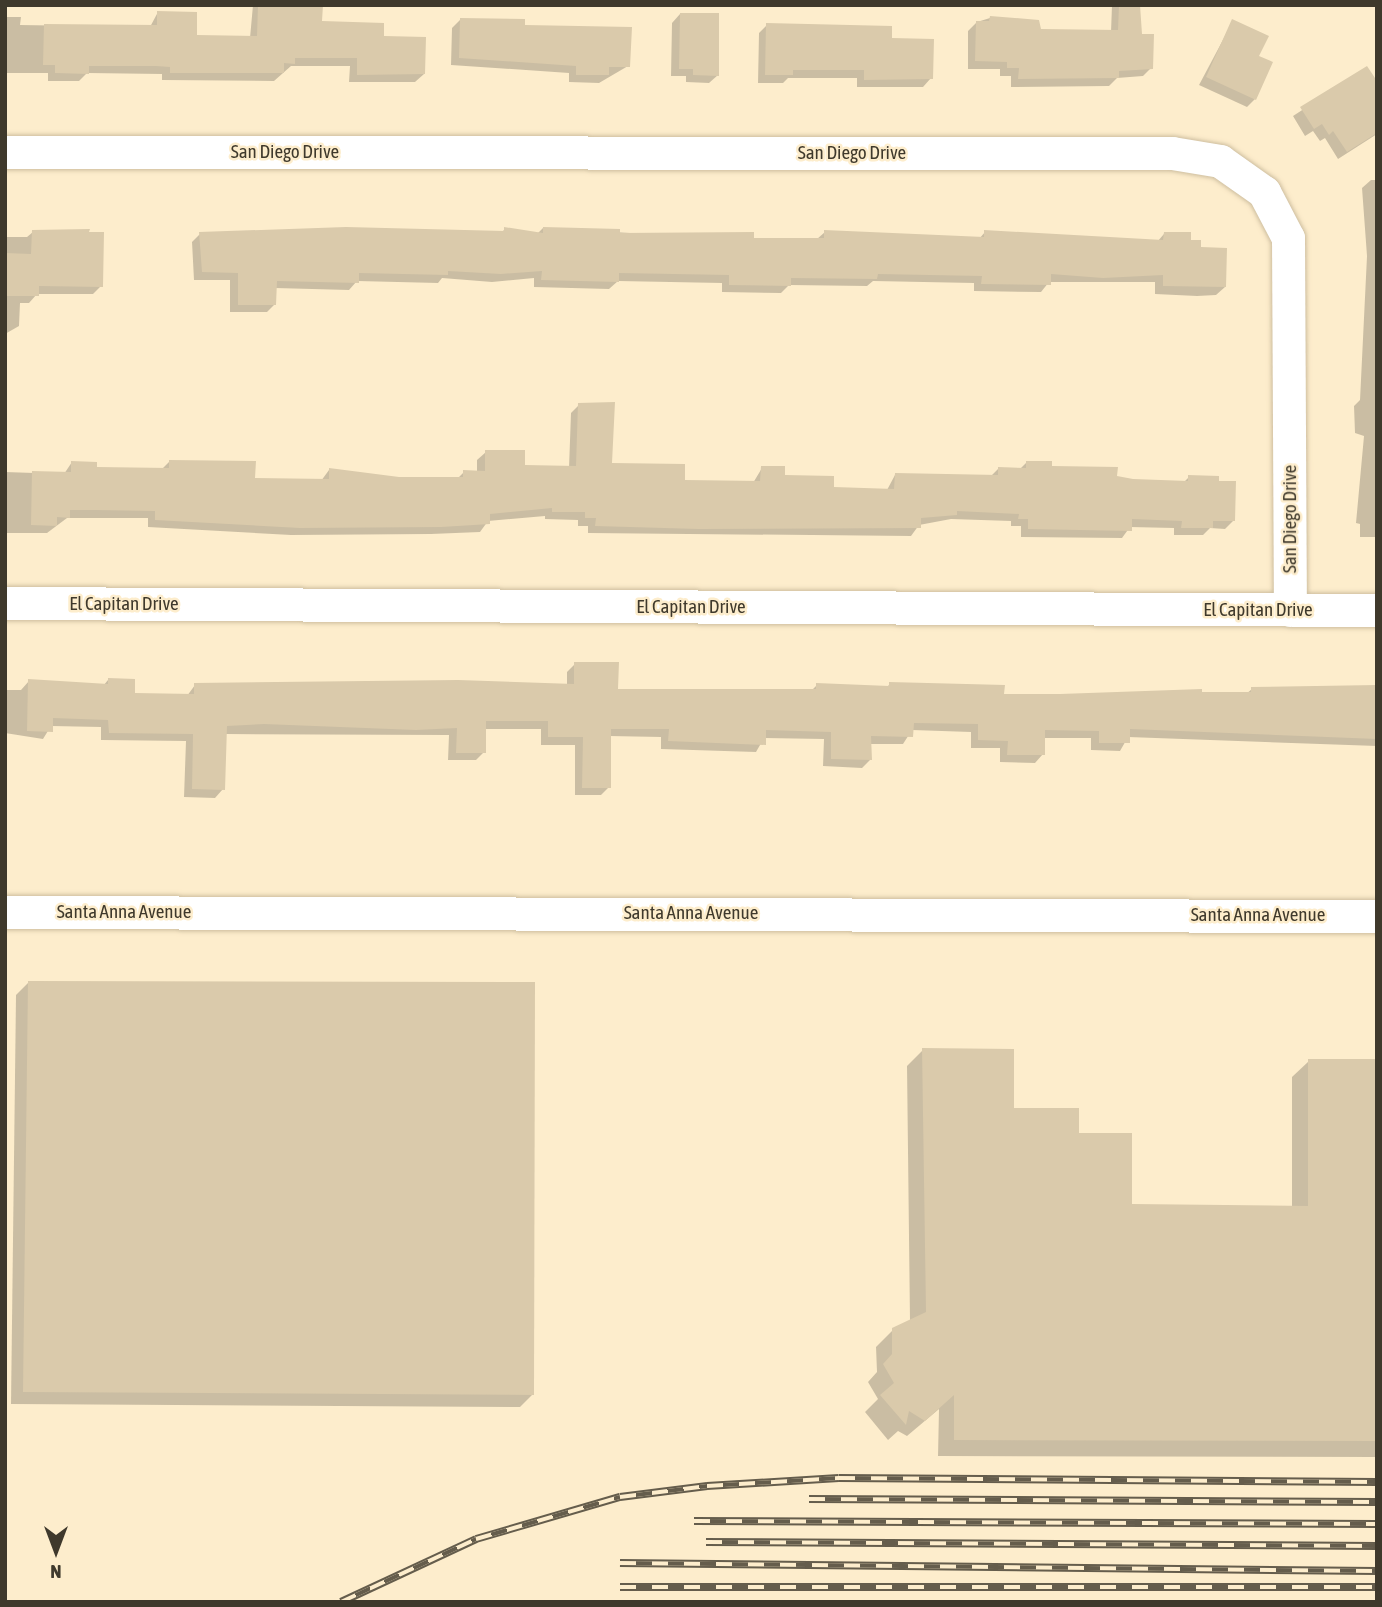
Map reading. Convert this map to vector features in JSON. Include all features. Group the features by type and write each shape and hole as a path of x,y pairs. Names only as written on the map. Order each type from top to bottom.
{"street":[{"name":"San Diego Drive","path":"5,152 1172,153 1220,161 1264,192 1288,238 1290,610"},
{"name":"El Capitan Drive","path":"5,603 1377,610"},
{"name":"Santa Anna Avenue","path":"5,912 1377,916"}],"building":[{"path":"258,5 323,5 322,21 384,23 384,36 426,37 425,74 357,75 357,58 295,58 295,64 284,63 284,73 170,73 170,67 89,66 89,74 55,73 55,65 43,65 44,24 157,25 157,11 197,12 197,35 257,36"},
{"path":"1119,5 1140,5 1142,34 1154,34 1153,69 1119,71 1119,78 1018,79 1019,68 1007,68 1007,62 975,61 976,21 989,21 990,16 1039,20 1041,29 1118,30"},
{"path":"680,13 719,13 719,76 693,75 693,69 679,69"},
{"path":"460,18 525,19 525,25 632,27 630,67 609,67 609,75 576,75 576,66 459,58"},
{"path":"1232,19 1269,36 1259,56 1273,62 1256,100 1206,77"},
{"path":"766,23 892,26 892,38 934,39 933,79 864,80 864,70 793,70 793,75 765,75"},
{"path":"1367,66 1377,81 1377,133 1347,152 1333,131 1329,135 1322,124 1314,129 1300,107"},
{"path":"346,227 504,231 504,227 543,233 543,227 620,229 620,233 754,232 754,238 824,238 824,230 984,237 984,230 1163,240 1164,232 1191,232 1191,240 1201,240 1201,247 1227,248 1226,287 1163,286 1163,275 1103,278 1051,274 1051,285 981,284 982,276 878,274 877,279 791,278 791,286 729,285 729,275 619,273 619,282 541,280 542,271 501,274 448,271 448,275 359,273 359,283 277,281 276,305 238,305 238,273 202,272 199,232"},
{"path":"90,229 89,232 104,232 103,287 39,286 39,296 5,296 5,253 31,254 32,230"},
{"path":"615,402 612,463 685,464 685,480 760,481 761,466 785,466 785,475 834,476 834,487 894,489 895,473 998,475 998,467 1026,468 1026,461 1052,461 1052,466 1118,467 1117,476 1133,479 1188,481 1188,475 1219,476 1219,481 1236,481 1235,521 1213,521 1213,528 1181,528 1182,521 1132,519 1132,531 1028,529 1028,519 1018,519 1019,514 957,511 957,515 921,518 921,528 699,529 595,526 596,518 585,518 585,512 552,512 552,508 490,514 490,524 441,527 300,528 155,520 155,511 95,510 70,510 70,518 57,517 57,526 31,525 32,471 71,472 71,461 97,462 97,467 169,468 169,460 256,461 255,478 329,479 329,468 399,477 463,477 463,470 485,471 485,450 525,450 525,465 576,466 578,403"},
{"path":"574,662 619,662 618,689 816,689 816,683 889,686 889,682 1005,685 1004,694 1060,694 1202,689 1202,692 1251,692 1251,687 1377,685 1377,739 1130,729 1130,743 1099,743 1099,731 1045,730 1045,755 1007,755 1008,741 978,740 978,724 914,723 913,737 871,736 872,760 831,759 831,732 766,730 766,745 668,741 669,729 611,729 611,788 582,788 583,737 548,737 548,721 486,721 486,753 456,753 457,728 416,730 264,724 227,726 225,790 192,789 193,734 109,733 108,720 53,718 53,732 27,731 28,679 108,684 108,678 135,679 135,693 194,694 194,683 458,680 574,684"},
{"path":"28,981 535,982 534,1395 23,1392"},
{"path":"922,1048 1014,1049 1014,1108 1079,1108 1079,1133 1132,1133 1132,1204 1308,1206 1308,1059 1377,1059 1377,1441 954,1440 954,1395 925,1421 909,1411 906,1425 880,1395 894,1383 883,1364 892,1354 892,1328 926,1312"}],"railway":[{"path":"341,1602 476,1539 620,1497 707,1486 839,1478 1377,1482"},
{"path":"809,1499 1377,1502"},
{"path":"694,1521 1377,1524"},
{"path":"706,1542 1377,1546"},
{"path":"620,1563 1377,1571"},
{"path":"620,1587 1377,1587"}]}
